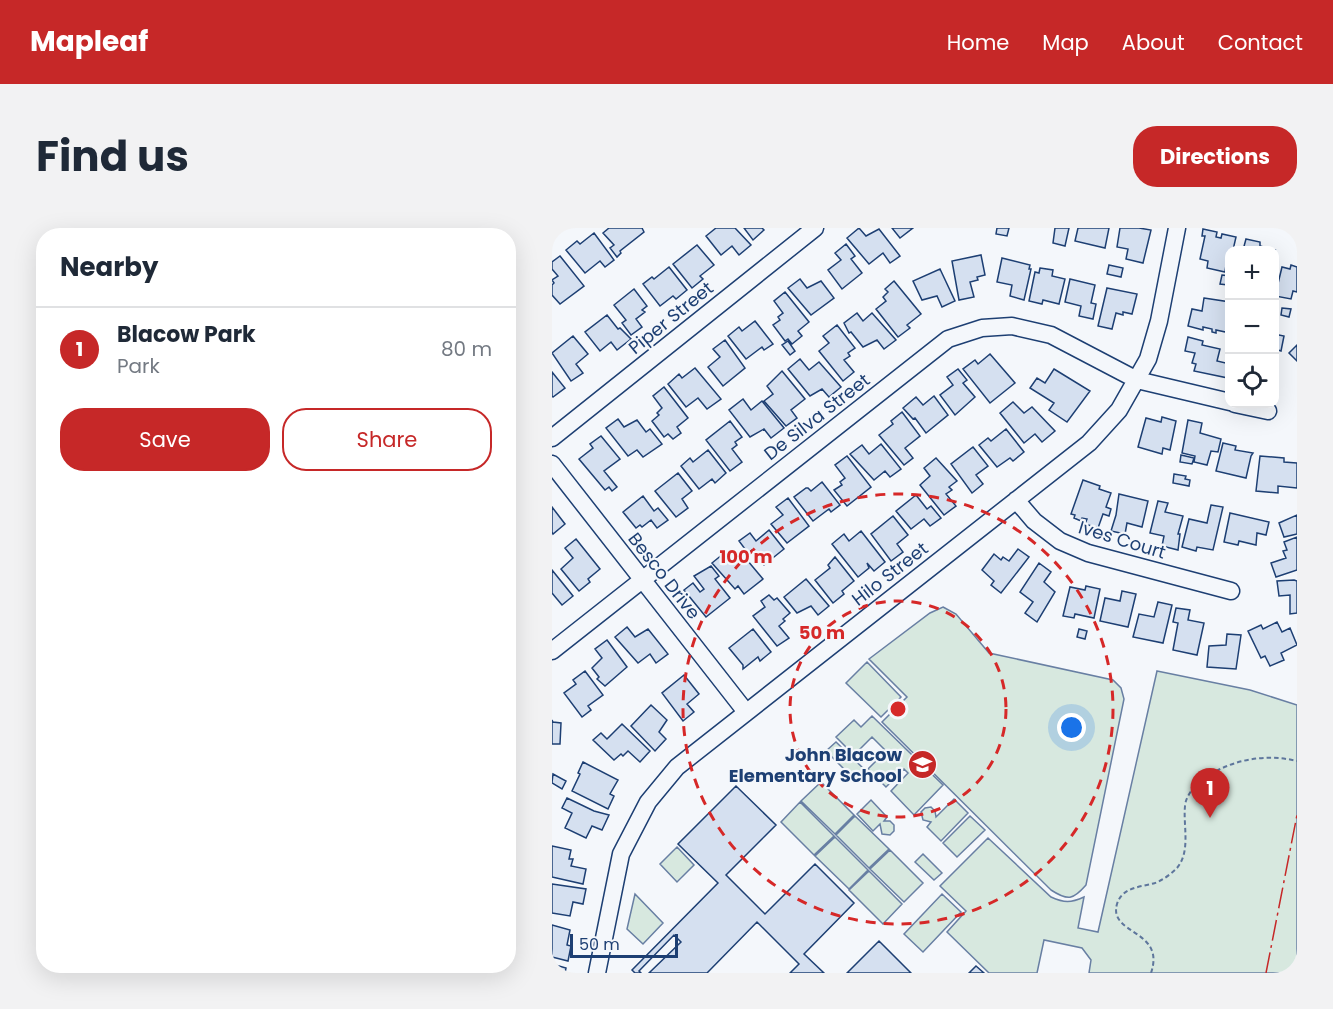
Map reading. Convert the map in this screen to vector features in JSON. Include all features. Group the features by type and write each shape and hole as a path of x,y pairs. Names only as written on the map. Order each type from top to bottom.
{"street":[{"name":"Piper Street","path":"552,438 815,228"},
{"name":"Hilo Street","path":"597,973 621,854 648,802 677,767 1089,442 1119,411 1148,359 1159,321 1177,228"},
{"name":"De Silva Street","path":"552,651 948,339 982,328 1012,326 1051,335 1137,380 1225,401"},
{"path":"1254,408 1268,411"},
{"name":"Besco Drive","path":"552,464 746,712"},
{"name":"Ives Court","path":"1016,500 1034,521 1060,541 1088,553 1231,591"}],"path":[{"path":"1151,973 1155,956 1152,947 1120,921 1116,913 1117,902 1125,892 1141,885 1155,883 1166,877 1182,861 1185,804 1189,793 1216,770 1241,760 1287,758 1297,761"}],"shaded area":[{"path":"943,607 956,614 989,653 1113,680 1121,688 1124,699 1086,885 1074,896 1062,896 1051,890 882,722 907,697 869,659 930,613"},
{"path":"867,662 901,697 881,717 846,683"},
{"path":"1157,671 1250,690 1297,705 1297,973 1089,973 1091,960 1082,948 1044,940 1037,973 989,973 947,932 966,911 940,886 988,838 1051,897 1068,902 1084,897 1078,928 1098,932"},
{"path":"872,716 943,785 914,815 891,791 908,773 904,769 886,787 868,769 886,751 872,737 854,755 836,737 854,720 861,727"},
{"path":"836,742 864,769 854,779 826,751"},
{"path":"821,782 854,815 835,834 801,801"},
{"path":"954,799 968,813 941,841 927,827 931,822 923,820 921,812 931,807 936,817"},
{"path":"871,800 887,817 884,821 890,821 894,825 894,831 890,835 882,834 880,824 873,831 857,814"},
{"path":"800,802 834,836 814,855 781,822"},
{"path":"855,816 889,849 869,868 836,835"},
{"path":"970,816 985,830 957,857 943,843"},
{"path":"835,837 868,870 849,889 815,856"},
{"path":"677,847 694,865 677,882 660,864"},
{"path":"890,850 923,883 904,902 870,869"},
{"path":"923,854 942,873 934,880 915,862"},
{"path":"869,871 902,904 883,924 849,890"},
{"path":"635,894 663,923 643,944 627,929"},
{"path":"942,894 961,912 923,952 904,934"}],"building":[{"path":"609,228 642,228 644,232 620,251 617,257 610,248 614,245 603,233"},
{"path":"716,228 735,228 751,245 739,255 732,246 721,255 706,236"},
{"path":"744,228 762,228 764,230 753,240"},
{"path":"859,228 866,236 879,229 900,256 890,263 883,253 869,264 847,238"},
{"path":"892,228 913,228 900,238"},
{"path":"997,228 1009,228 1007,236 996,234"},
{"path":"1055,228 1069,228 1065,246 1053,243"},
{"path":"1078,228 1109,228 1105,248 1075,241"},
{"path":"1120,228 1151,230 1143,263 1126,259 1128,249 1117,247"},
{"path":"1203,229 1217,232 1216,237 1221,238 1222,234 1236,237 1234,246 1225,246 1225,272 1207,268 1208,261 1200,259 1205,236 1202,236"},
{"path":"594,233 614,260 605,267 600,261 585,273 566,250 577,241 580,244"},
{"path":"1246,239 1260,242 1260,246 1244,246"},
{"path":"846,244 855,256 851,259 862,273 842,289 828,270 841,260 835,253"},
{"path":"697,245 714,265 700,276 703,279 692,288 673,264"},
{"path":"981,255 985,275 970,282 974,297 959,300 952,261"},
{"path":"560,256 584,286 560,304 552,295 554,283 552,280 558,276 552,269 552,262"},
{"path":"1002,258 1030,265 1024,300 1010,296 1012,285 997,282"},
{"path":"1109,265 1123,268 1121,277 1107,274"},
{"path":"1291,265 1297,267 1297,292 1293,291 1291,299 1279,297 1282,267 1290,269"},
{"path":"669,267 687,290 676,299 673,296 660,306 643,284 652,277 654,279"},
{"path":"1040,268 1053,270 1052,276 1065,279 1059,304 1043,300 1042,304 1029,301 1035,272 1039,273"},
{"path":"940,269 955,301 942,307 937,296 922,300 913,281"},
{"path":"1222,275 1225,275 1225,285 1220,284"},
{"path":"800,279 807,288 821,281 834,298 811,315 788,288"},
{"path":"1070,279 1095,285 1091,303 1096,304 1093,319 1079,316 1081,306 1065,302"},
{"path":"894,281 921,314 907,325 910,328 898,337 876,309 886,301 883,297 888,292 885,289"},
{"path":"1107,288 1137,294 1132,314 1116,313 1112,329 1098,326"},
{"path":"634,289 647,306 642,310 645,312 636,319 642,327 631,335 622,323 626,320 614,305"},
{"path":"785,292 809,322 798,331 802,336 792,344 788,339 785,341 773,325 780,320 778,317 783,313 774,301"},
{"path":"1204,298 1225,301 1225,332 1216,330 1216,333 1212,332 1212,329 1203,327 1203,330 1188,326 1192,309 1202,311"},
{"path":"1282,308 1291,309 1289,317 1281,315"},
{"path":"857,313 863,321 872,313 896,340 884,349 877,340 863,347 851,332 849,333 844,323"},
{"path":"607,315 618,329 620,328 631,339 617,350 611,342 600,351 585,332"},
{"path":"755,321 773,344 764,350 762,347 746,359 728,336 739,327 742,331"},
{"path":"837,325 855,348 844,360 854,372 843,381 819,351 829,343 823,336"},
{"path":"1279,335 1284,336 1281,351 1279,350"},
{"path":"573,336 588,354 576,364 583,373 571,381 552,353"},
{"path":"1188,337 1203,341 1202,345 1220,349 1217,361 1225,363 1225,377 1194,371 1196,364 1192,363 1195,353 1185,351"},
{"path":"725,340 745,368 723,386 708,367 720,357 713,349"},
{"path":"788,341 795,351 790,355 782,345"},
{"path":"1297,345 1297,361 1289,353"},
{"path":"990,354 1015,383 990,403 963,369 975,360 978,364"},
{"path":"800,359 809,370 819,362 841,387 829,397 822,389 810,396 788,369"},
{"path":"695,368 721,399 707,409 698,398 686,407 668,384 679,374 682,378"},
{"path":"958,369 967,380 963,383 975,397 955,415 940,395 953,385 947,377"},
{"path":"1054,369 1090,391 1067,422 1049,410 1054,403 1030,388 1037,378 1045,383"},
{"path":"782,371 805,399 791,410 797,418 786,426 764,401 773,394 767,386"},
{"path":"552,372 565,388 553,397 552,396"},
{"path":"664,387 688,418 677,427 681,433 673,439 668,434 664,437 652,421 659,415 657,413 662,408 653,396"},
{"path":"934,396 948,415 926,433 915,418 913,419 903,408 916,397 923,405"},
{"path":"743,399 751,410 762,401 784,428 771,438 764,429 750,437 729,410"},
{"path":"1013,402 1024,413 1032,407 1055,431 1042,442 1035,434 1024,443 1000,413"},
{"path":"902,412 920,436 905,448 913,458 904,465 879,435 893,424 891,421"},
{"path":"1162,417 1176,421 1170,450 1163,448 1162,454 1138,447 1146,418 1161,422"},
{"path":"618,419 624,427 637,420 646,432 650,429 662,444 643,457 637,450 628,456 606,428"},
{"path":"1188,420 1202,423 1200,433 1221,439 1218,452 1211,451 1207,465 1194,462 1195,456 1182,453"},
{"path":"730,421 742,437 735,442 737,445 732,449 742,462 730,471 706,440"},
{"path":"1006,429 1024,452 1013,461 1010,458 997,467 979,445 988,438 991,441"},
{"path":"601,436 620,459 604,471 617,487 612,491 609,487 605,490 579,459 593,448 590,444"},
{"path":"1223,443 1236,446 1235,450 1253,453 1246,478 1216,471"},
{"path":"881,444 901,469 890,477 885,471 874,480 850,454 862,445 869,454"},
{"path":"973,447 988,466 976,475 983,484 972,493 951,464"},
{"path":"708,450 726,473 715,483 712,479 699,489 681,466 690,458 693,462"},
{"path":"1181,455 1194,458 1192,464 1180,462"},
{"path":"847,456 871,487 847,506 834,490 842,485 840,482 845,478 835,465"},
{"path":"1260,456 1284,458 1284,462 1297,463 1297,488 1278,486 1278,493 1256,491"},
{"path":"936,458 957,481 949,487 952,490 946,494 956,506 944,515 920,485 930,476 924,468"},
{"path":"678,473 692,491 682,499 688,508 676,517 655,491"},
{"path":"1174,474 1186,476 1185,479 1190,480 1189,486 1173,483"},
{"path":"1083,480 1111,493 1106,507 1111,509 1109,516 1103,514 1098,528 1085,524 1087,519 1082,518 1081,521 1071,514"},
{"path":"822,482 840,505 831,512 829,509 813,521 794,497 806,488 811,491"},
{"path":"1119,494 1148,501 1142,527 1127,523 1125,534 1111,531"},
{"path":"916,495 927,509 931,506 941,518 930,526 924,519 911,529 896,511"},
{"path":"643,496 654,511 658,508 668,520 657,528 651,520 642,527 640,525 636,528 623,512"},
{"path":"788,498 809,526 787,543 771,524 783,515 776,507"},
{"path":"1158,501 1168,503 1165,512 1183,516 1178,534 1180,534 1178,550 1162,546 1164,536 1150,533"},
{"path":"1211,505 1223,507 1213,550 1197,547 1196,551 1182,547 1189,519 1207,523"},
{"path":"552,507 565,524 553,534 552,532"},
{"path":"1230,513 1269,522 1266,535 1257,533 1256,545 1239,541 1238,545 1224,542"},
{"path":"1297,515 1297,534 1284,537 1279,523"},
{"path":"893,516 908,535 897,544 903,552 891,561 871,534"},
{"path":"769,530 784,549 764,565 752,550 748,553 739,541 750,533 756,541"},
{"path":"861,531 885,562 874,571 867,563 869,568 858,577 832,544 844,534 849,541"},
{"path":"1297,537 1297,570 1276,577 1271,563 1286,558 1283,551 1287,550 1284,542"},
{"path":"576,539 600,569 579,591 561,569 573,558 565,548"},
{"path":"1018,549 1029,557 1001,593 991,585 994,581 982,570 994,554 1001,560 1003,557 1009,561"},
{"path":"723,554 730,563 742,554 763,579 744,594 738,586 735,589 712,563"},
{"path":"835,557 854,581 833,603 815,580 830,568 828,565"},
{"path":"1039,563 1051,572 1044,582 1055,592 1037,622 1025,613 1033,602 1020,592"},
{"path":"711,566 719,576 715,579 730,598 706,617 684,590 693,583 700,592 704,589 694,576"},
{"path":"552,570 573,596 562,605 552,593"},
{"path":"806,579 829,606 818,615 811,606 797,613 784,597"},
{"path":"1277,581 1297,581 1297,613 1290,614 1290,595 1279,596"},
{"path":"1086,586 1100,589 1094,618 1075,614 1074,618 1063,616 1070,587 1085,590"},
{"path":"1122,591 1136,594 1128,627 1100,621 1105,598 1120,601"},
{"path":"769,595 774,600 777,598 790,613 779,626 789,638 777,646 753,616 765,607 761,601"},
{"path":"1158,602 1172,605 1163,643 1133,637 1139,614 1154,617"},
{"path":"1176,608 1190,610 1188,620 1204,623 1197,655 1173,650 1178,623 1173,622"},
{"path":"1277,622 1282,632 1290,628 1297,645 1281,653 1284,660 1270,666 1265,656 1261,658 1248,631 1261,625 1263,629"},
{"path":"627,627 635,637 648,629 668,654 656,663 650,654 638,663 615,637"},
{"path":"753,629 771,652 760,661 758,657 743,669 743,665 729,648"},
{"path":"1079,629 1087,631 1085,639 1077,637"},
{"path":"1227,634 1241,635 1236,669 1207,667 1209,646 1226,645"},
{"path":"607,640 627,667 605,686 597,679 599,677 592,668 602,658 595,649"},
{"path":"585,671 603,695 588,706 591,710 582,717 564,693 576,684 573,680"},
{"path":"684,675 699,694 687,704 694,712 683,721 662,693"},
{"path":"651,705 667,720 659,732 666,739 655,751 631,726"},
{"path":"552,720 561,723 560,744 552,744"},
{"path":"622,724 650,751 640,762 628,751 614,760 593,740 601,733 607,739"},
{"path":"583,762 618,780 610,794 614,796 608,809 572,791"},
{"path":"553,774 566,781 562,789 552,783"},
{"path":"736,786 776,825 726,875 765,914 815,864 854,903 804,954 824,973 790,973 799,964 757,922 707,973 649,973 681,942 674,935 639,971 641,973 635,973 632,970 718,883 678,844"},
{"path":"567,798 594,811 609,815 602,830 592,826 586,838 565,828 572,813 562,808"},
{"path":"552,846 571,850 569,859 573,859 571,866 586,869 583,884 552,877"},
{"path":"552,884 586,889 583,904 573,902 570,916 552,913"},
{"path":"552,925 570,930 567,945 571,946 568,961 552,957"},
{"path":"879,941 911,973 847,973"},
{"path":"552,964 566,968 565,973 552,973"},
{"path":"976,966 984,973 969,973"}],"power":[{"path":"1266,973 1297,815"}],"place":[{"name":"John Blacow Elementary School","path":"923,765"},
{"name":"Blacow Park","path":"1210,818"}]}
